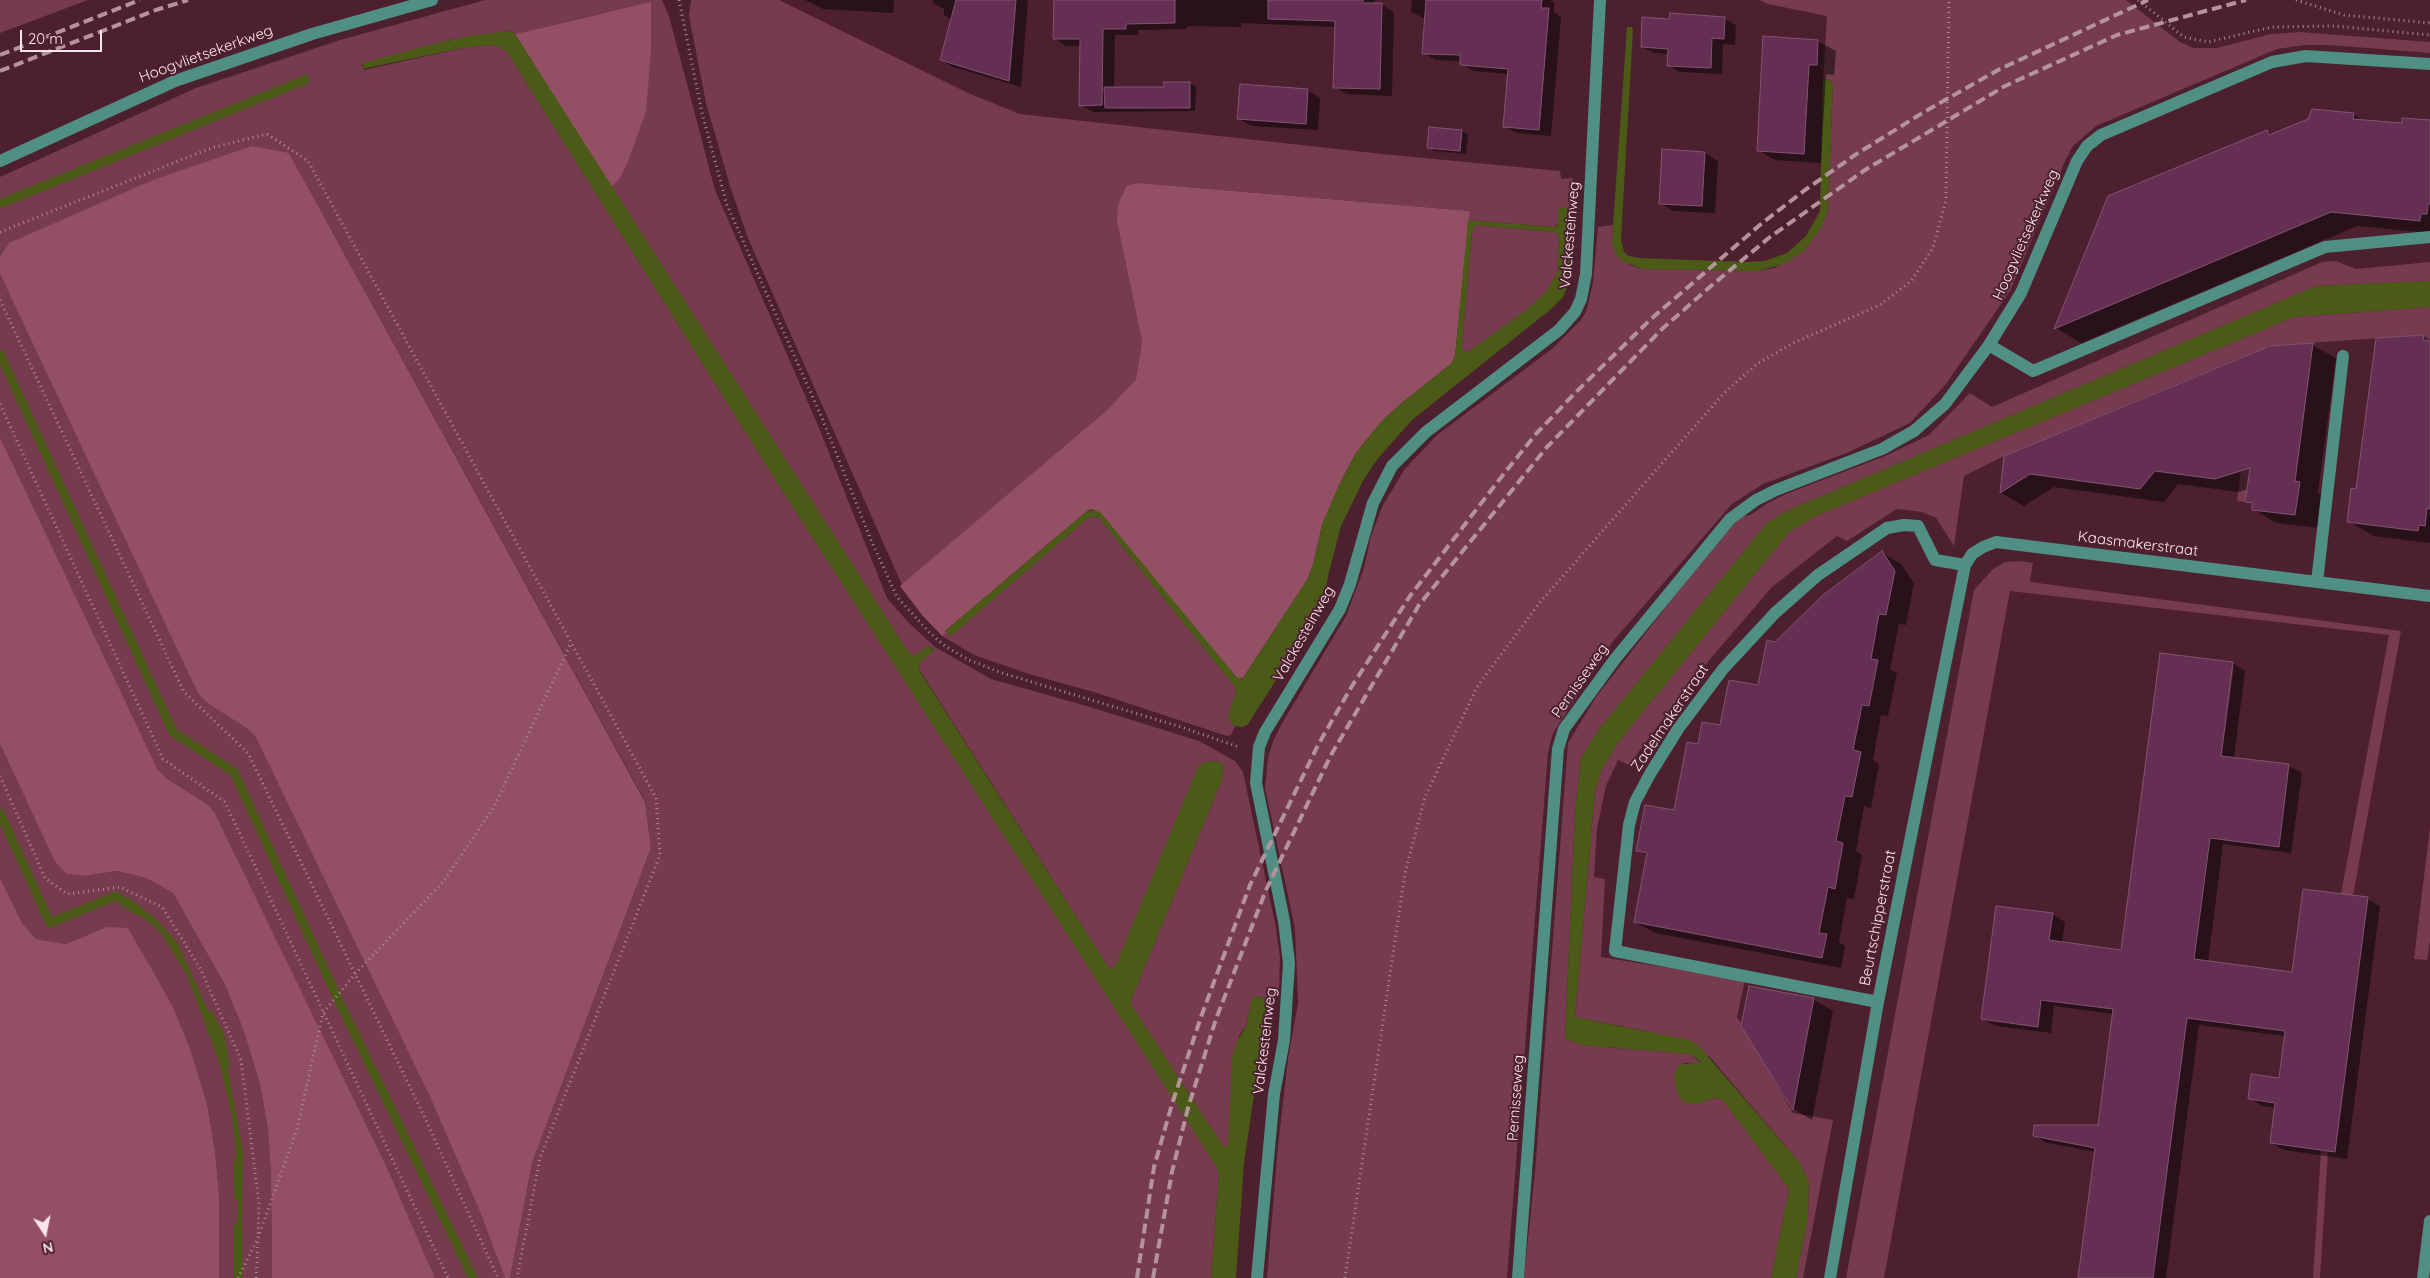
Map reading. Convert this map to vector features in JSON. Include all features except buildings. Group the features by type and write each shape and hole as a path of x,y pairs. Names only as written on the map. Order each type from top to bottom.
{"street":[{"name":"Hoogvlietsekerkweg","path":"0,161 175,81 312,34 432,0"},
{"name":"Valckesteinweg","path":"1257,1278 1274,1094 1287,1004 1289,963 1284,921 1256,783 1258,755 1265,732 1340,609 1350,584 1373,502 1392,466 1426,432 1559,330 1575,312 1581,299 1586,274 1600,0"},
{"name":"Hoogvlietsekerkweg","path":"1989,345 2021,293 2077,162 2087,146 2101,135 2272,62 2306,56 2430,64"},
{"path":"1989,345 2032,370 2325,247 2430,237"},
{"name":"Pernisseweg","path":"1518,1278 1558,749 1564,729 1614,659 1730,519 1756,500 1776,490 1882,449 1914,431 1945,404 1989,345"},
{"path":"2317,582 2343,356"},
{"name":"Zadelmakerstraat","path":"1878,1002 1615,951 1629,825 1635,802 1650,774 1678,729 1723,669 1775,613 1818,575 1887,528 1904,525 1918,526 1936,560 1965,565"},
{"name":"Kaasmakerstraat","path":"1965,565 1972,554 1996,542 2430,596"},
{"name":"Beurtschipperstraat","path":"1830,1278 1878,1002 1965,565"},
{"path":"2423,1278 2430,1221"}],"path":[{"path":"679,0 702,113 727,205 822,418 871,540 897,597 930,633 945,646 970,660 1002,673 1181,727 1258,755"},
{"path":"1345,1278 1405,873 1429,788 1478,687 1540,601 1724,393 1757,364 1792,343 1880,305 1911,281 1933,248 1946,200 1950,0"},
{"path":"2138,0 2184,37 2208,42 2272,27 2334,26 2430,35"},
{"path":"2296,0 2344,15 2430,23"},
{"path":"0,232 211,148 267,134 308,161 656,798 660,855 540,1158 517,1278"},
{"path":"0,300 184,692 248,753 355,974 498,1278"},
{"path":"0,404 163,759 225,802 448,1278"},
{"path":"238,1278 258,1238 297,1129 324,1013 355,974 444,882 494,806 572,642"},
{"path":"0,776 45,878 67,894 120,887 162,907 200,968 241,1060 259,1204 256,1278"}],"shaded area":[{"path":"0,0 88,0 0,33"},
{"path":"485,0 662,0 669,16 715,190 817,423 887,598 908,622 935,647 991,679 1199,741 1235,761 1243,772 1276,928 1280,957 1279,992 1268,999 1255,996 1251,1000 1247,1024 1239,1036 1228,1145 1226,1147 1223,1146 1130,1003 1223,777 1222,762 1206,761 1115,967 1109,968 919,669 922,660 934,650 928,646 916,655 912,655 907,650 611,188 620,178 646,112 647,85 607,12 515,34 510,31 450,40 361,65 364,70 467,47 496,45 507,52 778,484 1217,1166 1219,1175 1211,1278 510,1278 532,1163 651,848 645,801 289,153 0,257 0,177 196,88 340,40"},
{"path":"691,0 779,0 968,93 1020,114 1382,154 1560,171 1561,179 1573,178 1572,209 1558,208 1559,223 1554,227 1469,220 1470,211 1139,183 1127,185 1117,222 1142,341 1136,379 1107,410 902,585 748,238 730,186 706,103 689,16"},
{"path":"1759,0 2126,0 2180,42 2193,48 2217,48 2271,34 2300,32 2430,42 2430,53 2329,45 2305,45 2277,49 2096,126 2073,146 2065,161 2010,291 1946,384 1910,423 1849,452 1763,484 1732,504 1614,640 1553,733 1548,752 1507,1278 1267,1278 1278,1146 1288,1059 1298,1003 1295,928 1265,788 1268,758 1273,741 1346,616 1364,568 1371,536 1382,507 1404,470 1437,435 1552,349 1580,321 1586,312 1593,283 1598,227 1613,225 1612,246 1630,265 1642,269 1758,271 1774,268 1792,259 1828,213 1833,83 1828,79 1823,80 1827,16 1768,4"},
{"path":"651,2 651,49 646,112 627,164 620,178 611,188 515,34"},
{"path":"1627,27 1632,27 1633,30 1621,239 1624,252 1629,256 1639,258 1747,262 1765,261 1787,253 1806,236 1820,211 1823,80 1828,79 1833,83 1828,211 1820,230 1805,250 1784,264 1758,271 1642,269 1620,260 1612,246"},
{"path":"510,31 515,34 907,650 912,655 916,655 928,646 934,651 922,660 919,670 1109,968 1115,967 1198,767 1206,761 1222,762 1223,777 1130,1003 1223,1146 1226,1147 1228,1145 1232,1059 1236,1044 1247,1024 1251,1000 1255,996 1268,999 1244,1163 1236,1278 1211,1278 1219,1175 1216,1166 778,484 507,52 496,45 467,47 362,69 363,63 425,46 469,36"},
{"path":"252,146 289,153 645,802 651,848 532,1163 510,1278 505,1278 480,1212 430,1097 255,736 248,729 207,703 198,693 0,274 0,257 9,243 153,180"},
{"path":"1139,183 1470,211 1455,356 1452,363 1398,406 1380,423 1356,453 1341,481 1322,525 1313,565 1307,580 1243,678 1238,679 1092,509 1087,511 945,631 947,632 942,636 922,615 900,586 1107,410 1136,379 1142,341 1117,222 1118,205 1127,185"},
{"path":"1558,208 1572,209 1573,212 1569,282 1563,297 1550,310 1412,420 1379,457 1364,479 1341,526 1328,576 1324,605 1248,724 1243,727 1235,726 1230,721 1228,716 1236,692 1235,687 1099,518 1088,518 951,636 945,631 1087,511 1095,510 1101,513 1238,679 1243,678 1307,580 1313,565 1322,525 1341,481 1356,453 1380,423 1398,406 1452,363 1455,356 1468,220 1554,227 1558,225","holes":["1476,225 1555,232 1559,236 1557,273 1546,292 1525,311 1468,352 1463,351 1472,232"]},
{"path":"1476,225 1555,232 1559,236 1557,273 1547,292 1525,311 1468,352 1463,351 1462,347 1472,232"},
{"path":"2336,261 2356,269 2430,262 2430,281 2316,286 1784,512 1767,523 1599,729 1581,758 1575,813 1565,1038 1581,1045 1690,1054 1701,1063 1684,1063 1674,1073 1698,1104 1714,1098 1722,1099 1789,1189 1771,1278 1524,1278 1535,1172 1568,743 1596,697 1704,558 1740,517 1750,515 1786,494 1885,456 1929,435 1970,393 1992,407 2322,262"},
{"path":"0,274 207,703 248,729 255,736 430,1097 480,1212 505,1278 435,1278 389,1172 207,804 166,778 157,768 0,437"},
{"path":"2430,281 2430,307 2294,317 1816,516 1790,531 1617,744 1601,771 1595,790 1575,1017 1689,1040 1698,1045 1799,1162 1809,1182 1808,1218 1796,1278 1771,1278 1789,1189 1722,1099 1714,1098 1698,1104 1684,1103 1677,1093 1674,1073 1679,1065 1701,1062 1690,1054 1581,1045 1565,1038 1575,813 1581,758 1599,729 1767,523 1784,512 2316,286"},
{"path":"2430,307 2430,341 2423,340 2423,335 2266,346 2245,502 2237,501 2256,354 2242,357 2004,456 1964,476 1954,546 1936,518 1922,512 1897,509 1847,541 1837,536 1772,587 1688,685 1629,765 1618,760 1606,786 1597,828 1594,877 1605,879 1601,957 1745,980 1737,1017 1793,1113 1833,1120 1803,1278 1796,1278 1808,1218 1809,1182 1799,1162 1709,1056 1651,1032 1575,1017 1595,790 1601,771 1617,744 1790,531 1816,516 2294,317"},
{"path":"0,437 157,768 166,778 207,804 214,812 389,1172 435,1278 272,1278 271,1175 268,1130 260,1084 243,1029 225,985 173,893 146,878 117,871 84,876 66,874 55,862 0,744"},
{"path":"1088,518 1099,518 1235,687 1236,692 1231,721 1235,726 1231,735 1227,736 1094,692 1029,674 974,655 942,636 947,632 951,635"},
{"path":"2005,562 2033,563 2030,582 2401,631 2353,896 2341,894 2389,635 2010,591 1884,1278 1846,1278 1974,590 1993,569"},
{"path":"0,744 55,862 66,874 84,876 117,871 146,878 173,893 225,985 243,1029 260,1084 268,1130 271,1175 272,1278 219,1278 219,1195 215,1150 207,1104 106,927 66,944 36,939 22,923 0,878"},
{"path":"2430,827 2430,940 2427,960 2414,959"},
{"path":"0,878 22,923 36,939 66,944 106,927 128,928 172,1005 190,1049 207,1104 215,1150 219,1195 219,1278 0,1278"},
{"path":"128,897 156,919 178,944 214,1024 229,1075 243,1151 242,1232 237,1236 238,1177 232,1115 219,1062 187,975 161,933 145,919 125,908"},
{"path":"2321,1150 2328,1151 2320,1278 2313,1278"}],"waterway":[{"path":"2,203 305,80"},
{"path":"0,354 173,732 234,772 337,997 473,1278"},
{"path":"0,813 50,923 116,896 136,910"},
{"path":"209,1015 220,1036 225,1066"},
{"path":"238,1163 238,1195"},
{"path":"238,1226 238,1278"}],"railway":[{"path":"0,55 140,0"},
{"path":"0,71 156,10 188,0"},
{"path":"1137,1278 1154,1167 1172,1104 1201,1017 1250,885 1318,745 1352,686 1410,596 1499,480 1535,435 1651,319 1761,224 1805,190 1855,155 1924,112 1998,70 2148,0"},
{"path":"1153,1278 1172,1172 1188,1108 1216,1019 1266,890 1331,755 1419,605 1547,447 1662,329 1711,286 1770,237 1865,170 2005,86 2117,35 2246,0"}]}
